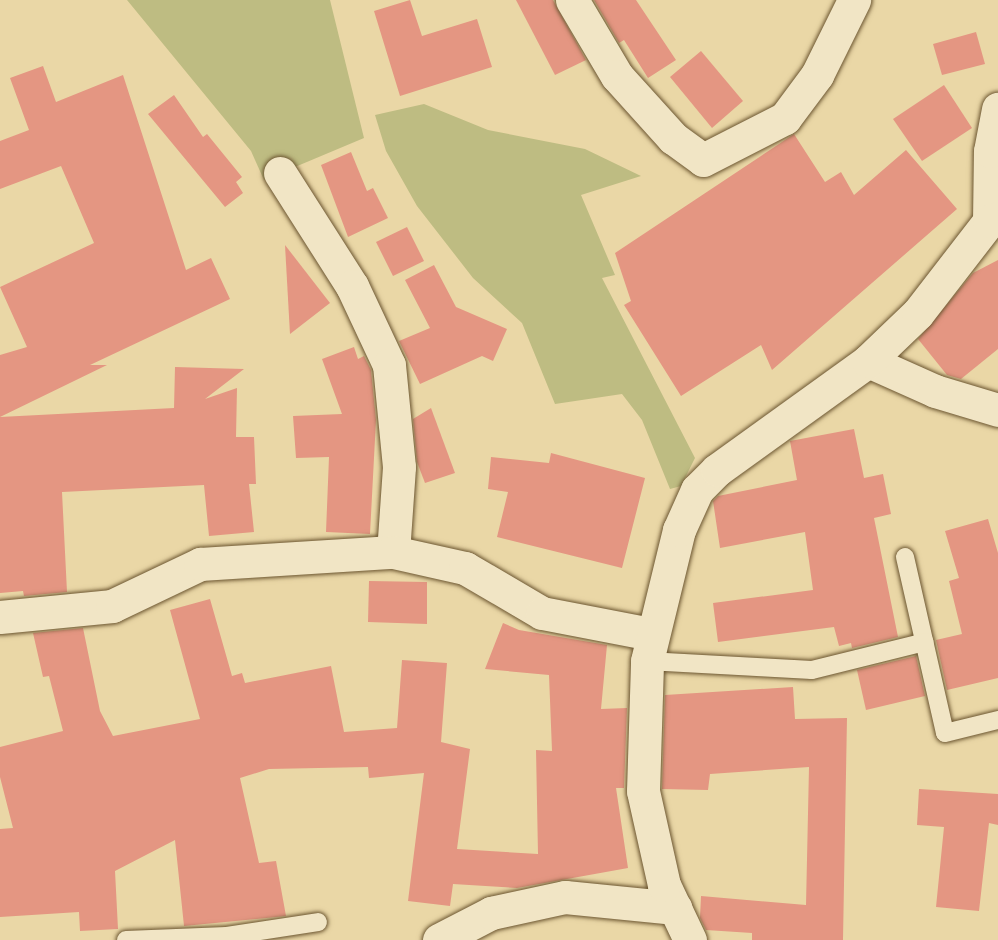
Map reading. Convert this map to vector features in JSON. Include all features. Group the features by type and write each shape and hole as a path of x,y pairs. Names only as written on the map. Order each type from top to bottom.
{"street":[{"path":"572,0 617,76 674,138 703,160 786,118 817,75 854,0"},
{"path":"690,940 664,885 643,791 649,647 680,530 697,490 717,470 868,361 918,313 993,219 990,151 998,109"},
{"path":"280,173 352,286 389,365 399,467 393,552"},
{"path":"868,361 934,391 998,410"},
{"path":"0,617 112,606 200,564 393,552 465,568 542,614 649,647"},
{"path":"455,936 491,913 565,897 675,908"}],"lane":[{"path":"905,557 945,733 998,720"},
{"path":"649,647 766,671 812,670 924,642"},
{"path":"126,940 227,936 318,921"}],"shaded area":[{"path":"127,0 330,0 364,138 264,180 251,151"},
{"path":"424,104 488,130 585,149 641,176 581,195 615,275 602,278 695,458 681,486 670,489 642,420 622,394 555,404 522,323 473,278 417,206 386,151 375,115"}],"building":[{"path":"410,0 422,36 477,19 492,67 400,96 374,11"},
{"path":"516,0 553,0 586,60 555,75"},
{"path":"594,0 636,0 676,60 648,78 624,40 619,43"},
{"path":"976,32 985,64 942,75 933,44"},
{"path":"701,51 743,101 712,128 670,77"},
{"path":"43,66 56,102 123,75 186,270 211,258 230,299 90,365 107,365 0,417 0,355 27,347 0,287 94,243 61,166 0,189 0,141 29,130 10,78"},
{"path":"944,85 972,128 922,161 893,119"},
{"path":"174,95 203,137 207,134 242,177 236,182 243,193 225,207 148,114"},
{"path":"794,134 825,182 841,172 854,195 906,150 957,209 772,370 761,345 681,396 624,305 631,301 615,253"},
{"path":"351,152 367,191 373,188 388,218 348,237 321,165"},
{"path":"407,227 424,261 393,276 376,242"},
{"path":"285,245 330,303 290,334"},
{"path":"998,260 998,349 961,379 947,375 918,339 973,273"},
{"path":"434,265 456,307 507,329 493,361 482,356 420,384 399,341 430,328 405,280"},
{"path":"354,347 358,359 364,356 371,370 376,420 370,534 326,532 329,457 296,458 293,416 342,414 322,359"},
{"path":"175,367 244,369 205,399 237,388 236,437 254,437 256,484 249,484 254,532 209,536 204,485 62,492 67,592 24,596 23,591 0,593 0,417 174,408"},
{"path":"431,408 455,473 425,483 417,462 413,419"},
{"path":"854,429 864,478 883,474 891,514 874,518 898,637 852,648 851,643 839,646 834,627 718,642 713,603 813,590 805,532 720,548 713,501 718,496 797,480 790,441"},
{"path":"551,453 645,478 622,568 497,537 508,492 488,489 491,457 549,463"},
{"path":"988,519 998,553 998,678 947,690 936,640 962,634 949,581 959,578 945,531"},
{"path":"369,581 427,582 427,624 368,622"},
{"path":"210,599 232,676 242,673 245,683 331,666 344,732 397,728 402,660 447,663 441,742 470,749 457,849 538,854 536,750 552,751 549,675 485,669 503,623 519,630 607,645 601,709 627,708 624,788 616,788 628,868 517,888 453,884 450,906 408,901 424,773 369,778 368,767 269,769 240,778 259,863 276,861 286,916 184,926 175,840 115,871 118,929 80,931 79,912 0,917 0,829 13,828 0,777 0,747 63,731 49,676 43,677 33,633 83,628 100,711 113,736 200,719 170,610"},
{"path":"916,656 925,696 866,710 857,670"},
{"path":"793,687 795,719 847,718 843,940 752,940 752,933 706,930 700,918 701,896 806,905 809,767 710,774 708,790 662,789 665,695"},
{"path":"919,789 998,794 998,825 989,823 979,911 936,907 944,827 917,825"}]}
